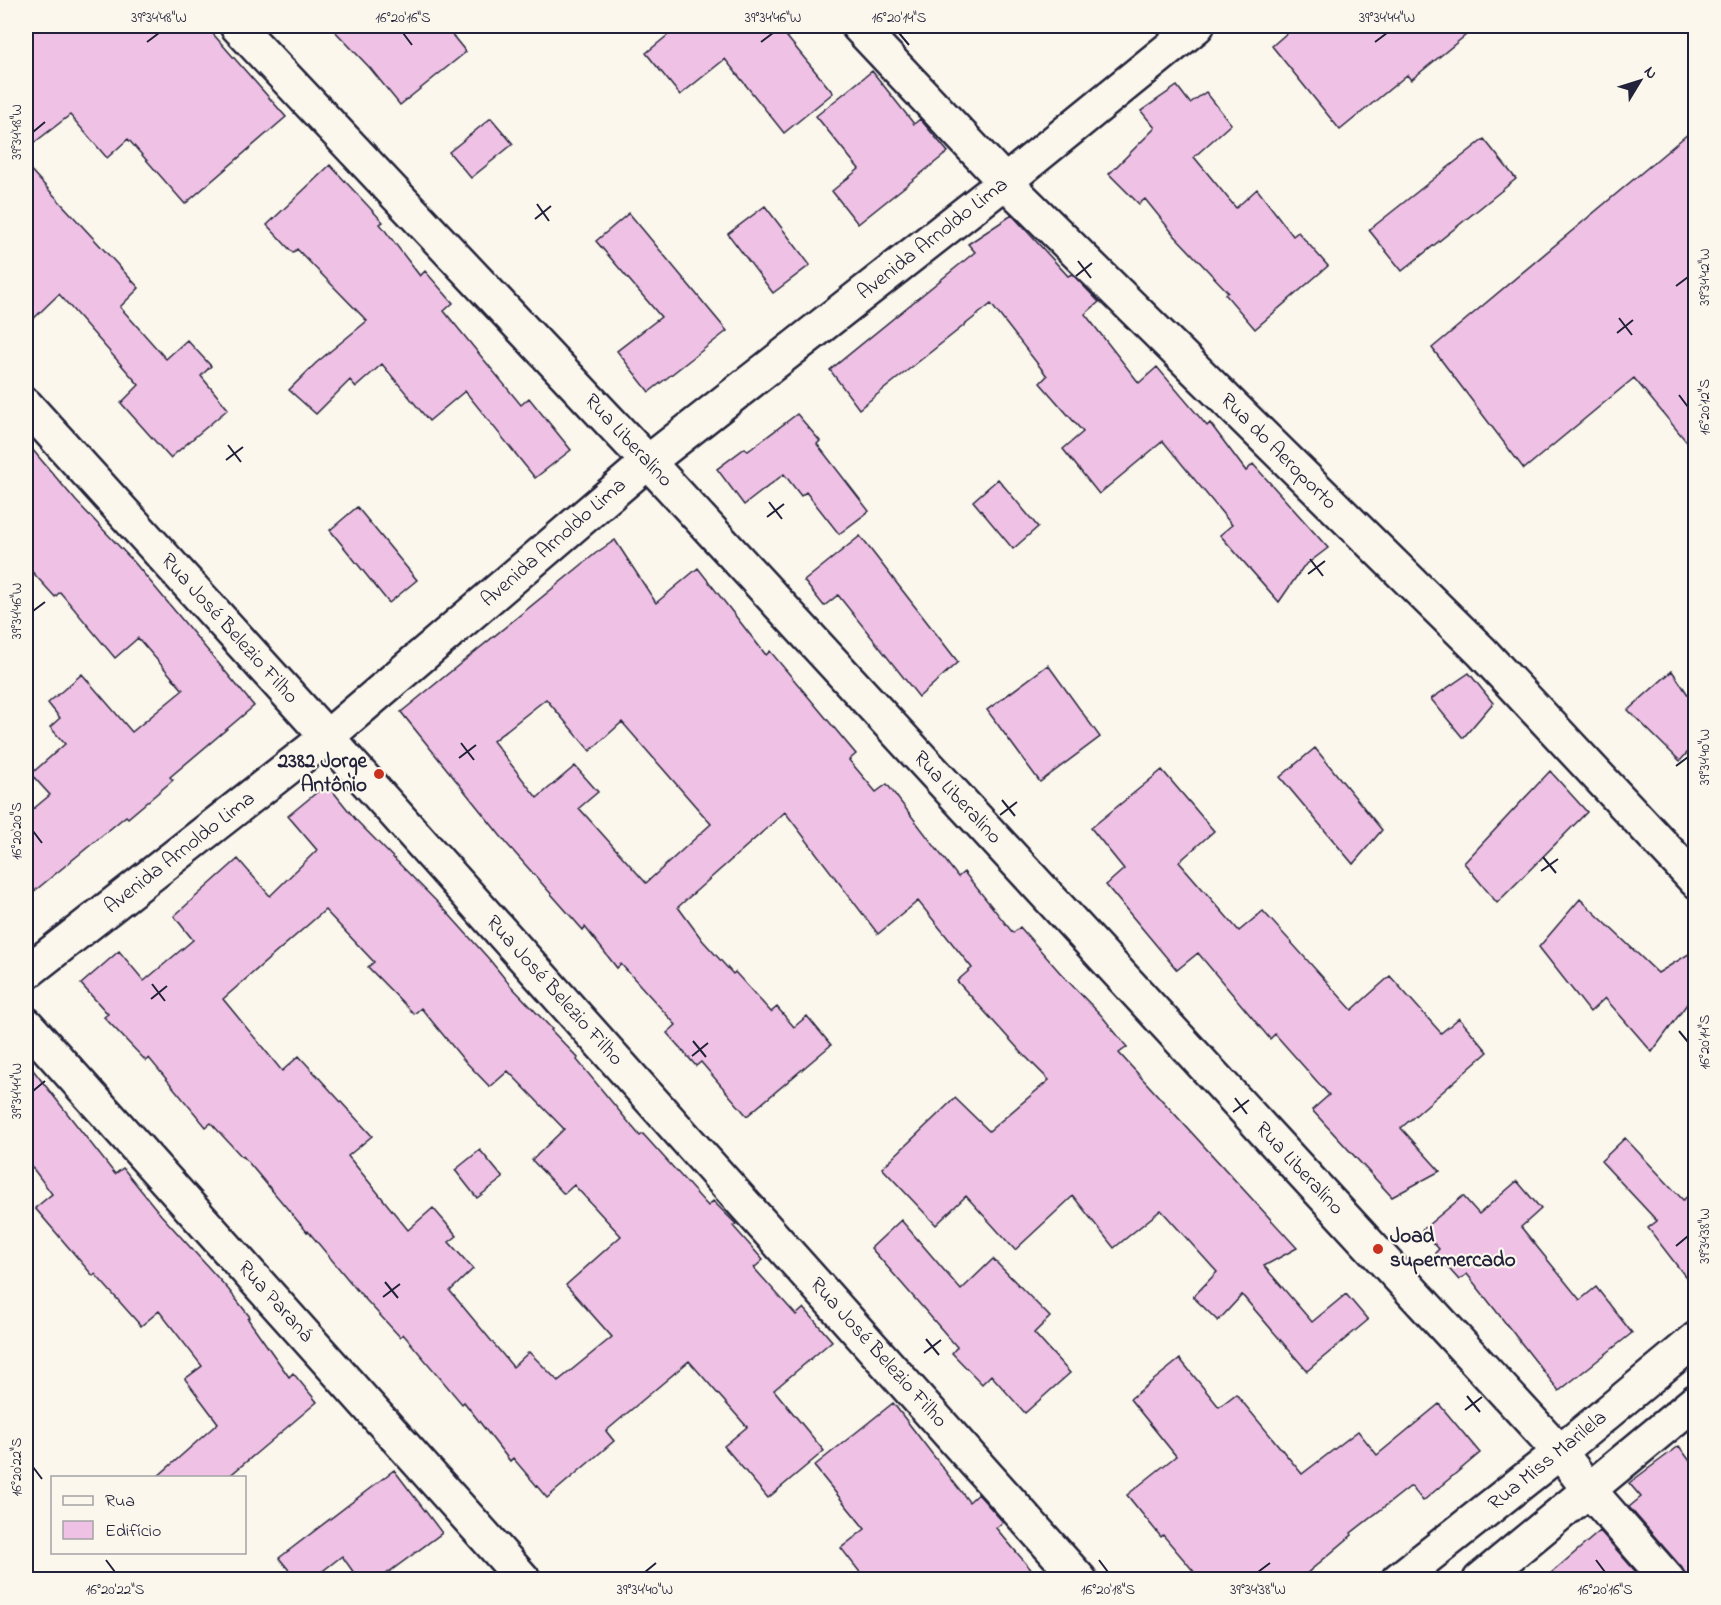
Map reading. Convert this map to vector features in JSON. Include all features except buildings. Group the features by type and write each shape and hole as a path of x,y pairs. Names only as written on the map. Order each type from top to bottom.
{"street":[{"name":"Rua Liberalino","path":"237,26 648,462 1560,1452 1589,1490 1668,1580"},
{"name":"Rua do Aeroporto","path":"858,26 1005,182 1482,652 1695,881"},
{"name":"Avenida Arnoldo Lima","path":"26,973 327,737 648,462 1005,182 1197,26"},
{"name":"Rua José Belezio Filho","path":"26,405 327,737 1080,1580"},
{"name":"Rua Paraná","path":"26,1024 524,1580"},
{"name":"Rua Miss Marilela","path":"1398,1580 1560,1452 1695,1339"},
{"path":"1480,1580 1695,1401"}],"place":[{"name":"2382 Jorge Antônio","path":"379,774"},
{"name":"Joad supermercado","path":"1378,1249"}]}
